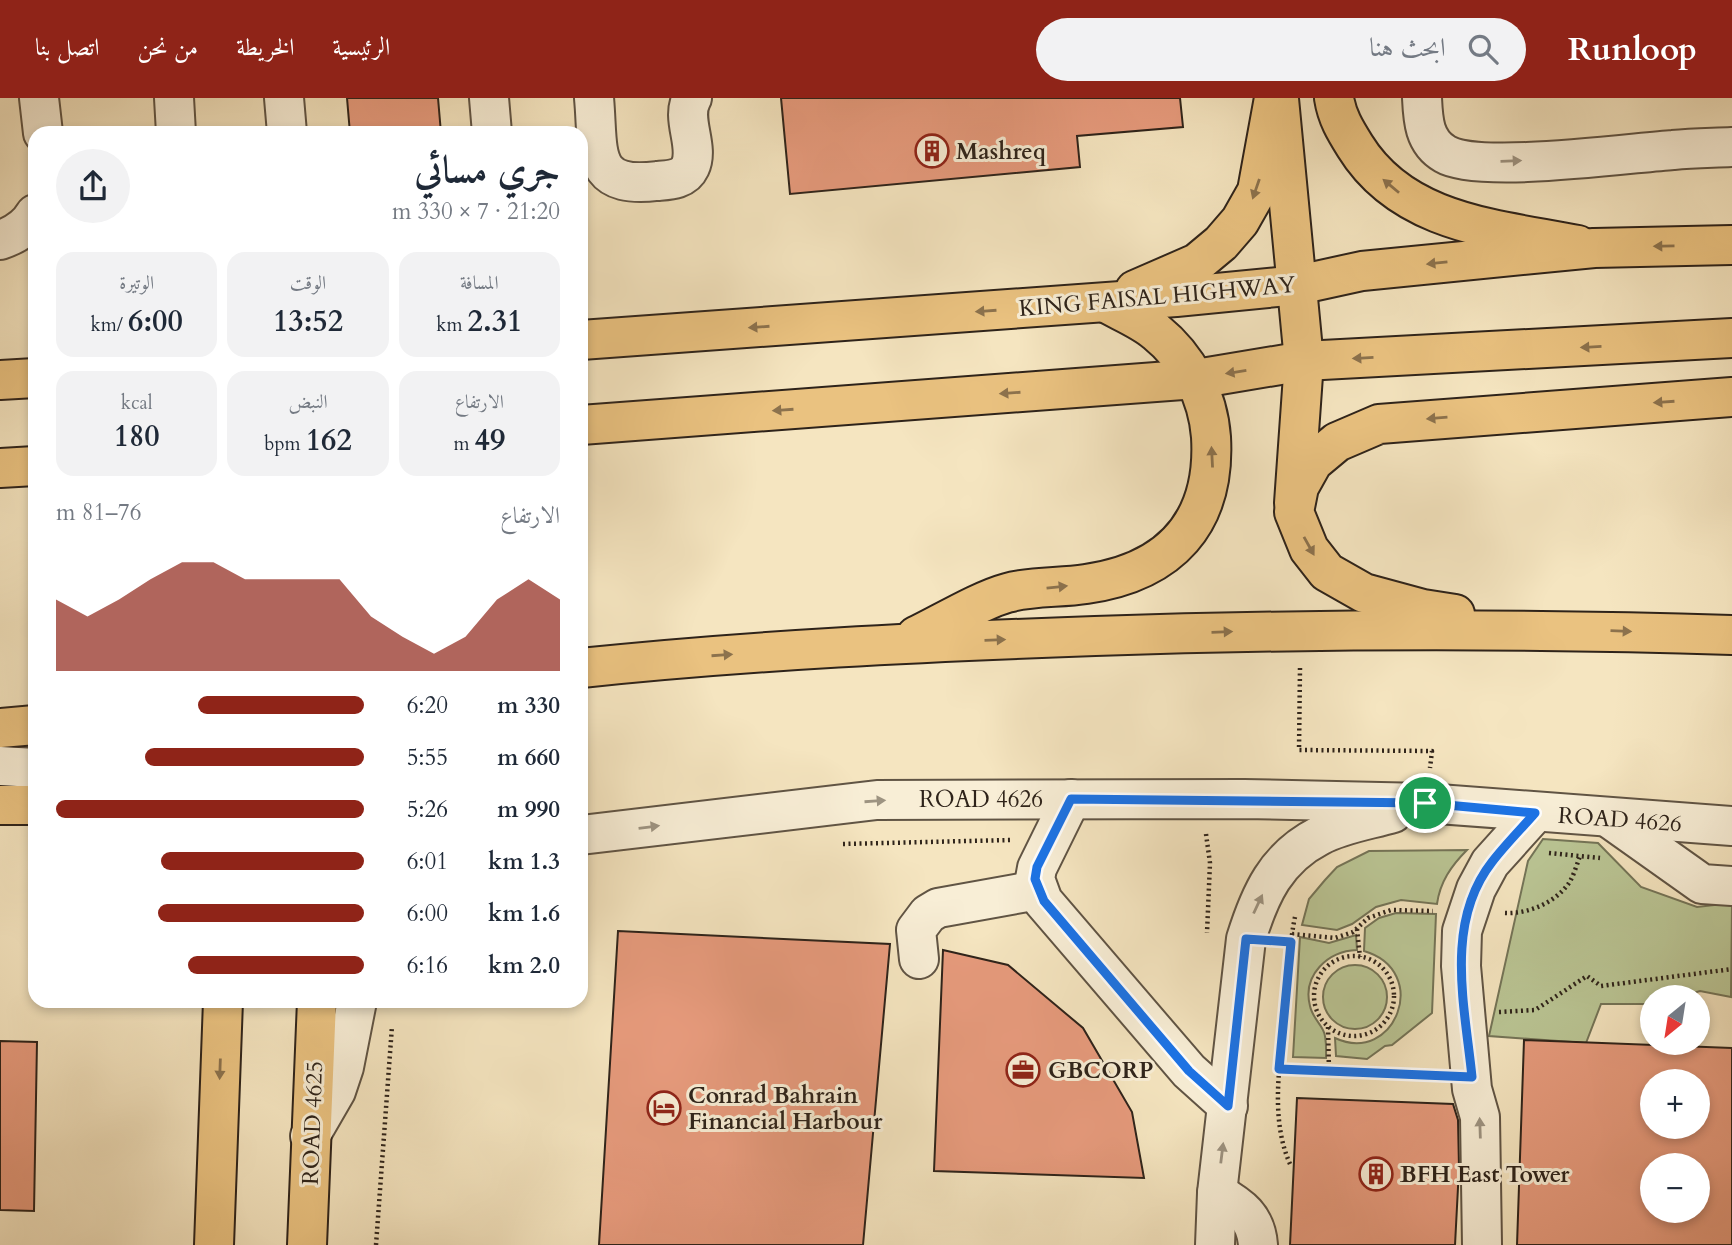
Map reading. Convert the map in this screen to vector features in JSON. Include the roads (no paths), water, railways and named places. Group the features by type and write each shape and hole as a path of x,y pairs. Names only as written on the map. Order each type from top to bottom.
{"main road":[{"path":"1276,98 1304,361 1294,512 1309,549 1327,572 1364,593 1423,609 1565,629"},
{"path":"1106,303 1197,263 1221,243 1240,221 1257,191 1276,98"},
{"path":"1334,98 1337,116 1362,156 1383,180 1409,201 1452,220 1594,248"},
{"name":"KING FAISAL HIGHWAY","path":"588,340 1106,303 1298,285 1362,271 1594,248 1732,245"},
{"path":"902,643 1007,593 1089,584 1152,565 1183,538 1203,508 1213,468 1210,426 1196,379 1156,332 1106,303"},
{"path":"588,424 1196,379 1304,361 1732,338"},
{"path":"0,380 28,378"},
{"path":"1294,512 1299,487 1313,463 1337,442 1379,424 1732,397"},
{"path":"0,468 28,466"},
{"path":"588,667 677,658 902,643 1300,632 1565,629 1732,635"},
{"path":"588,677 677,658"},
{"path":"0,728 28,725"},
{"path":"0,805 28,805"},
{"path":"214,1245 223,1008"},
{"name":"ROAD 4625","path":"307,1245 317,1008"}],"street":[{"path":"39,98 42,126"},
{"path":"174,98 176,126"},
{"path":"489,98 491,126"},
{"path":"594,98 600,163 612,178 633,184 674,179 690,168 692,158 688,112 692,98"},
{"path":"1422,98 1423,123 1434,145 1444,154 1468,162 1592,158 1732,147"},
{"path":"0,240 14,235 28,225"},
{"path":"0,766 28,768"},
{"path":"1071,799 1037,867 1035,879 1048,910 1189,1071 1228,1106"},
{"name":"ROAD 4626","path":"588,834 877,800 1425,803 1732,826"},
{"name":"ROAD 4626","path":"1214,1245 1217,1193 1246,939 1256,907 1282,862 1320,835 1425,803"},
{"path":"1482,1245 1480,1117 1472,1077 1461,967 1464,921 1490,863 1535,813"},
{"path":"1609,818 1702,884 1732,886"},
{"path":"919,959 916,930 928,914 948,905 1038,890"},
{"path":"310,1136 336,1091 344,1067 356,1008"},
{"path":"1217,1193 1241,1206 1252,1220 1258,1245"}],"place":[{"name":"Mashreq","path":"932,151"},
{"name":"GBCORP","path":"1023,1070"},
{"name":"Conrad Bahrain Financial Harbour","path":"664,1108"},
{"name":"BFH East Tower","path":"1376,1174"}]}
